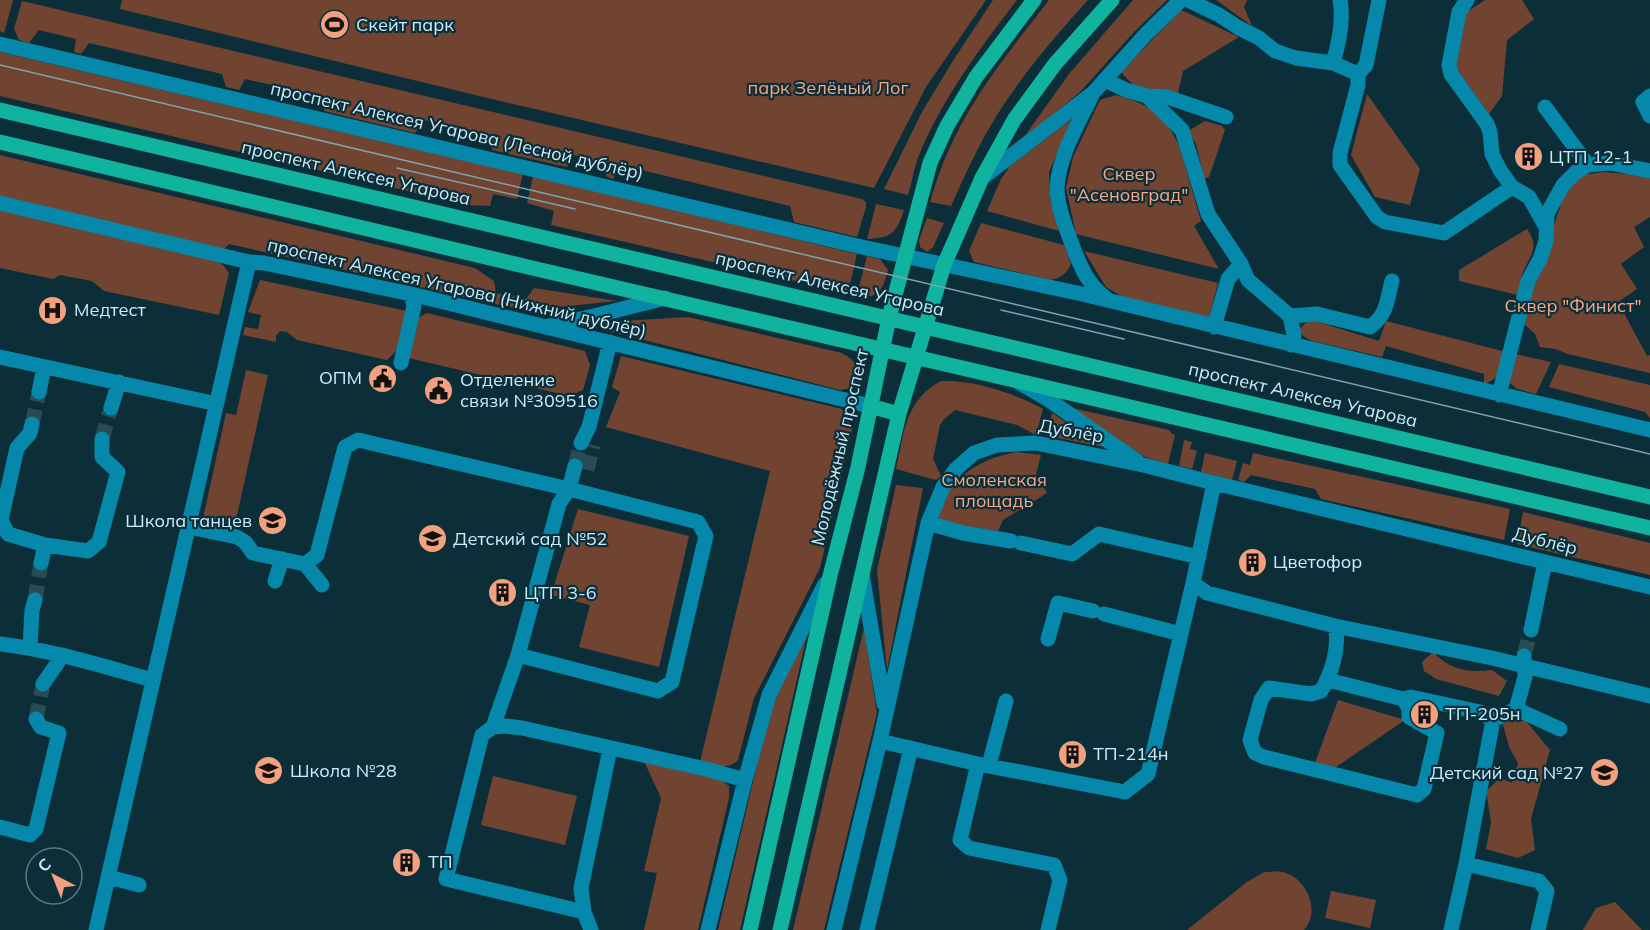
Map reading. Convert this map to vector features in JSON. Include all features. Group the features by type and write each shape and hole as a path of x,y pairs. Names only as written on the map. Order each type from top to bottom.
{"main road":[{"name":"Молодёжный проспект","path":"750,930 830,576 858,467 889,318 930,163 947,126 976,77 1034,0"},
{"path":"780,930 898,414 944,266 982,178 1014,120 1055,64 1112,0"},
{"name":"проспект Алексея Угарова","path":"0,110 1650,496"},
{"path":"0,142 517,265 1012,378 1650,528"},
{"path":"870,406 898,414"}],"street":[{"path":"982,178 1093,93 1180,0"},
{"path":"1188,0 1259,38 1275,51 1296,58 1333,63 1358,74"},
{"path":"1333,63 1339,42 1342,12 1340,0"},
{"path":"1379,0 1366,65 1358,74 1358,85 1340,153 1340,165 1377,217 1385,222 1437,233 1444,233 1512,187"},
{"path":"1467,0 1459,12 1449,64 1451,74 1487,124 1492,154 1512,187 1529,197 1546,227"},
{"name":"проспект Алексея Угарова (Лесной дублёр)","path":"0,44 944,266 1110,301 1650,430"},
{"path":"1105,80 1126,90 1148,96 1167,97 1226,117"},
{"path":"1093,93 1066,153 1057,189 1064,224 1087,279 1110,301"},
{"path":"1148,96 1182,130 1208,214 1241,264 1248,280 1290,316 1294,335 1292,345"},
{"path":"1650,96 1643,102 1650,116"},
{"path":"1545,107 1588,165"},
{"path":"1498,395 1528,281 1540,259 1546,241 1547,214 1563,185 1576,172 1588,165 1610,163 1648,166"},
{"name":"проспект Алексея Угарова (Нижний дублёр)","path":"0,203 249,262 264,263 411,294 870,406"},
{"path":"96,930 249,262"},
{"path":"1214,327 1227,279 1241,264"},
{"path":"1290,316 1317,314 1370,327 1379,321 1384,312 1392,281"},
{"path":"401,363 414,306 411,294"},
{"path":"545,326 665,298"},
{"path":"587,444 610,342"},
{"path":"0,357 217,404"},
{"path":"39,392 44,368"},
{"path":"1012,378 1049,400 1143,465"},
{"path":"111,408 118,382"},
{"path":"32,424 30,433 17,448 1,520 8,534 45,545 88,552 99,542 118,472 102,457 102,439"},
{"path":"305,564 317,555 345,447 358,440 570,489 698,522 706,536 672,682 658,691 518,655"},
{"name":"Дублёр","path":"834,930 880,741 928,523 943,487 974,453 997,445 1036,443 1143,465 1650,586"},
{"path":"493,728 518,655 559,504 581,468"},
{"path":"880,741 984,765 1125,792 1148,774 1193,584 1214,483"},
{"path":"928,523 963,533 1072,554 1100,534 1199,557"},
{"path":"189,527 237,537 245,542 253,553 305,564 322,585"},
{"path":"41,563 45,545"},
{"path":"275,581 282,559"},
{"path":"1531,630 1545,562"},
{"path":"862,573 885,713"},
{"path":"708,930 745,780 769,695 830,576"},
{"path":"1193,584 1207,593 1335,626 1524,660 1650,696"},
{"path":"30,647 32,610 35,600"},
{"path":"1048,639 1058,603 1181,634"},
{"path":"1335,626 1338,638 1328,680 1321,691 1311,694 1269,688 1261,700 1250,740 1255,753 1416,795 1424,789 1437,733 1409,717 1409,708 1403,699"},
{"path":"0,644 30,647 153,680"},
{"path":"43,684 63,655"},
{"path":"1493,720 1516,709 1525,677 1524,660"},
{"path":"1328,680 1403,699 1411,697 1480,712 1493,720"},
{"path":"1006,701 960,840 969,848 1054,865 1060,880 1048,930"},
{"path":"1516,709 1560,729"},
{"path":"0,827 30,834 36,829 59,733 41,727 36,719"},
{"path":"1451,930 1493,720"},
{"path":"584,912 446,879 482,735 493,728 505,726 522,728 672,761 745,780"},
{"path":"867,930 911,748"},
{"path":"591,930 584,912 580,888 610,749"},
{"path":"1466,864 1539,881 1548,891 1538,930"},
{"path":"109,877 139,885"}],"green space":[{"path":"0,0 13,0 4,33 0,31"},
{"name":"парк Зелёный Лог","path":"122,0 986,0 926,87 874,188 120,9"},
{"path":"993,0 1017,0 950,94 919,155 908,195 884,189 922,112"},
{"path":"1049,0 1088,0 1040,56 1007,100 978,148 951,206 930,202 944,160 968,113 993,74"},
{"path":"1133,0 1167,0 1134,32 1080,92 1022,140 1069,74"},
{"path":"1216,0 1247,0 1244,7 1252,26"},
{"path":"1485,0 1522,0 1534,19 1507,40 1502,96 1489,114 1456,68 1465,13"},
{"path":"22,1 862,199 866,202 866,207 857,237 794,222 790,206 621,165 613,179 606,176 604,163 574,155 567,167 492,150 492,135 424,120 415,133 324,111 323,96 245,79 239,90 226,87 222,74 89,43 81,54 74,52 76,39 39,30 29,43 19,40 14,29"},
{"path":"1181,10 1239,37 1183,71 1178,93 1153,92 1140,88 1121,72"},
{"path":"0,52 523,174 517,199 493,194 490,206 467,205 0,96"},
{"path":"1367,94 1420,169 1410,205 1375,197 1351,155"},
{"name":"Сквер \"Асеновград\"","path":"1116,95 1138,102 1154,112 1173,134 1179,145 1201,221 1194,226 1219,269 1076,234 1066,188 1073,157 1100,100"},
{"path":"1072,119 1049,172 1050,199 1059,231 987,211 1001,179 1010,166"},
{"path":"1205,121 1222,126 1225,130 1209,177 1204,179 1196,144 1188,131"},
{"path":"0,155 475,268 494,281 496,293 526,299 534,288 617,301 530,310 509,307 229,244 224,249 0,197"},
{"name":"Сквер \"Финист\"","path":"1603,172 1650,176 1650,217 1634,227 1644,247 1621,264 1637,289 1618,302 1647,356 1650,355 1650,373 1540,347 1535,334 1522,322 1567,186 1582,175"},
{"path":"533,176 857,254 848,293 551,225 554,211 527,203"},
{"path":"876,204 904,210 896,229 888,235 867,239"},
{"path":"0,210 216,260 229,273 219,315 104,291 92,281 60,275 53,279 0,268"},
{"path":"927,218 944,223 933,247 927,252 920,247 919,240"},
{"path":"981,223 1064,245 1071,264 1063,275 1051,280 974,262 969,251"},
{"path":"1527,229 1533,247 1522,275 1518,295 1459,281 1459,270"},
{"path":"1084,251 1218,283 1209,317 1125,298 1106,287"},
{"path":"867,256 880,259 888,270 879,292 870,296 857,295"},
{"path":"260,280 407,311 396,351 387,360 297,340 287,332 280,331 276,336 276,342 243,335 245,327 258,329 261,315 248,312"},
{"path":"427,313 585,351 590,365 583,390 569,396 409,358 416,319"},
{"path":"688,317 842,353 857,365 861,373 861,383 854,388 840,390 601,329 605,322"},
{"path":"1315,321 1379,341 1386,321 1506,352 1497,376 1484,384 1484,374 1386,346 1382,357 1312,341 1303,336 1299,329 1306,323"},
{"path":"1515,354 1551,362 1536,394 1517,389 1510,383 1509,373"},
{"path":"621,356 842,409 852,429 820,568 754,698 738,760 730,765 720,766 700,762 770,471 606,427 620,392 612,387"},
{"path":"1559,364 1650,385 1650,418 1645,412 1549,387"},
{"path":"246,370 268,375 234,529 202,523 226,413 236,415"},
{"path":"941,381 981,385 1043,409 1036,435 1017,425 955,410 940,425 933,459 941,476 936,480 896,469 904,430 913,408 929,389"},
{"path":"1072,408 1169,430 1175,435 1168,464 1145,457"},
{"path":"1052,413 1104,447 1047,436"},
{"path":"1184,440 1192,442 1190,449 1197,451 1192,469 1179,466"},
{"name":"Смоленская площадь","path":"1017,452 1041,455 1036,474 1047,493 1003,520 998,531 937,519 948,492 966,473 990,459"},
{"path":"1205,453 1237,461 1232,480 1201,472"},
{"path":"1253,453 1510,509 1504,540 1321,499 1315,489 1251,475 1244,482 1238,480 1243,463 1250,465"},
{"path":"896,485 923,488 887,670 877,570"},
{"path":"578,509 689,536 659,667 579,647 590,605 551,595"},
{"path":"1523,512 1650,543 1650,575 1517,544"},
{"path":"809,626 740,930 718,930 773,697"},
{"path":"864,628 877,713 824,930 793,930"},
{"path":"1433,652 1446,663 1460,669 1492,670 1507,681 1499,696 1436,679 1424,671 1422,662"},
{"path":"1338,700 1405,720 1336,767 1315,763"},
{"path":"1502,721 1526,721 1550,750 1531,819 1535,850 1518,858 1486,849 1491,822 1486,791 1500,778 1512,783 1518,763 1509,747"},
{"path":"643,759 716,776 729,786 729,798 698,930 644,930 657,873 644,871 661,798"},
{"path":"493,776 577,796 565,845 481,825"},
{"path":"1264,872 1283,872 1291,875 1305,888 1309,896 1311,914 1304,930 1187,930 1247,882"},
{"path":"1331,891 1376,900 1370,928 1325,918"},
{"path":"1615,902 1642,930 1583,930 1596,908"}],"tunnel":[{"path":"32,424 39,392"},
{"path":"102,439 111,408"},
{"path":"575,466 581,443"},
{"path":"587,470 593,445"},
{"path":"35,600 41,563"},
{"path":"1524,655 1531,630"},
{"path":"36,719 43,684"}],"tram line":[{"path":"0,65 1650,454"},
{"path":"397,168 575,209"},
{"path":"1001,310 1124,339"}],"place":[{"name":"Скейт парк","path":"335,25"},
{"name":"ЦТП 12-1","path":"1528,157"},
{"name":"Медтест","path":"53,310"},
{"name":"ОПМ","path":"383,378"},
{"name":"Отделение связи №309516","path":"439,390"},
{"name":"Школа танцев","path":"273,521"},
{"name":"Детский сад №52","path":"432,539"},
{"name":"Цветофор","path":"1252,562"},
{"name":"ЦТП 3-6","path":"503,593"},
{"name":"ТП-205н","path":"1424,714"},
{"name":"ТП-214н","path":"1072,754"},
{"name":"Школа №28","path":"269,771"},
{"name":"Детский сад №27","path":"1605,773"},
{"name":"ТП","path":"407,862"}]}
